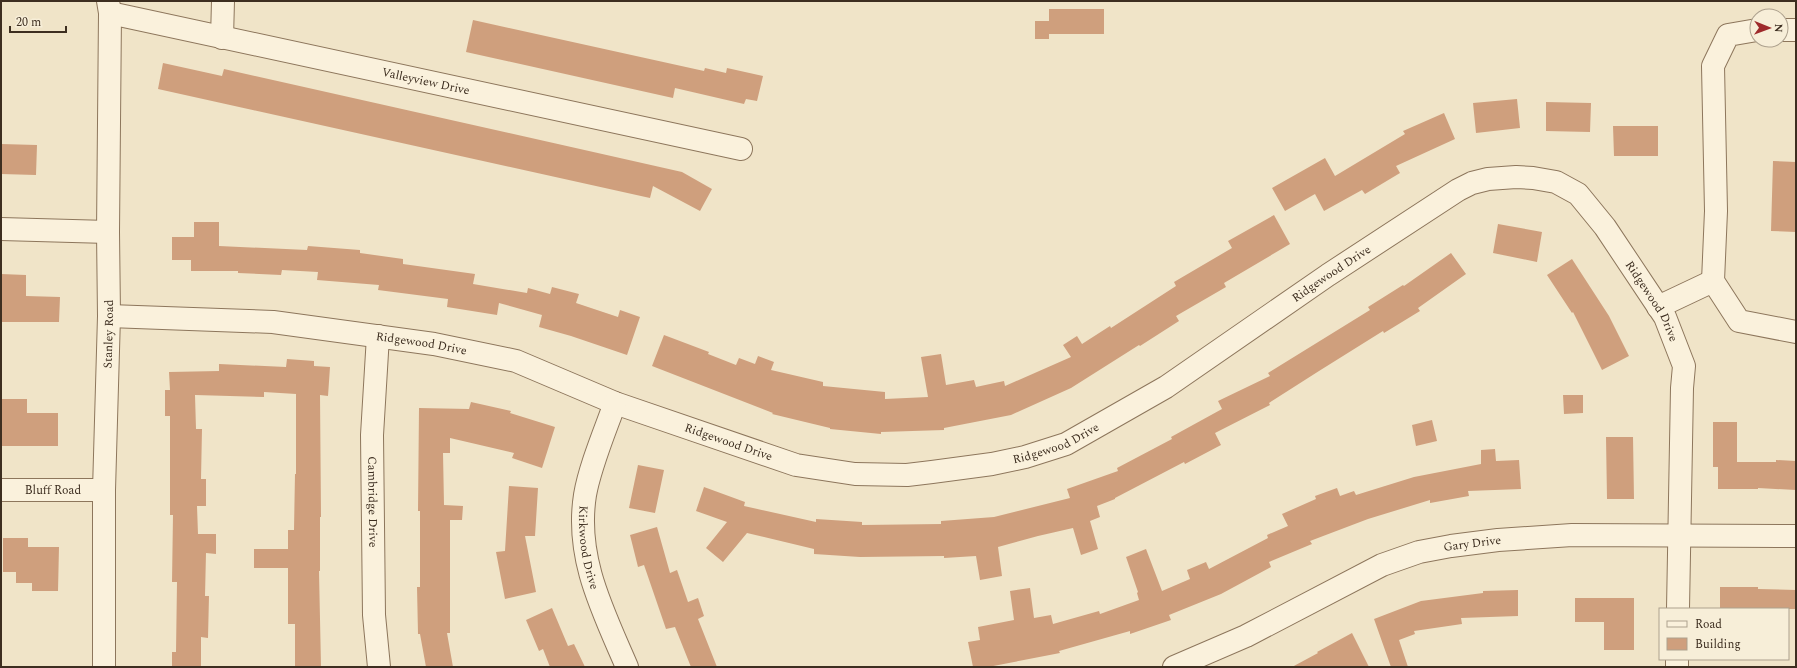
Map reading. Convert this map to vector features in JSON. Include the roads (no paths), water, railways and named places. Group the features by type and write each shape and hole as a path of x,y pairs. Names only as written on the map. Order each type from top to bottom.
{"street":[{"path":"222,38 223,1"},
{"name":"Valleyview Drive","path":"109,7 222,38 741,149"},
{"name":"Stanley Road","path":"104,667 104,490 109,316 109,7"},
{"path":"1749,31 1728,35 1713,66 1716,211 1713,281 1739,321 1796,332"},
{"name":"Ridgewood Drive","path":"109,316 273,322 434,344 516,361 615,403 796,465 855,474 907,475 992,464 1025,457 1066,444 1166,387 1328,275 1451,194 1472,183 1488,179 1534,178 1556,182 1578,194 1605,226 1658,307 1672,333 1684,366 1682,388 1678,608"},
{"path":"1,229 108,232"},
{"path":"1658,307 1713,281"},
{"name":"Cambridge Drive","path":"378,336 372,436 374,615 379,667"},
{"name":"Kirkwood Drive","path":"615,403 585,495 584,543 587,565 596,596 627,667"},
{"name":"Bluff Road","path":"1,490 104,490"},
{"name":"Gary Drive","path":"1174,667 1246,636 1382,565 1419,552 1498,540 1572,535 1796,536"}]}
